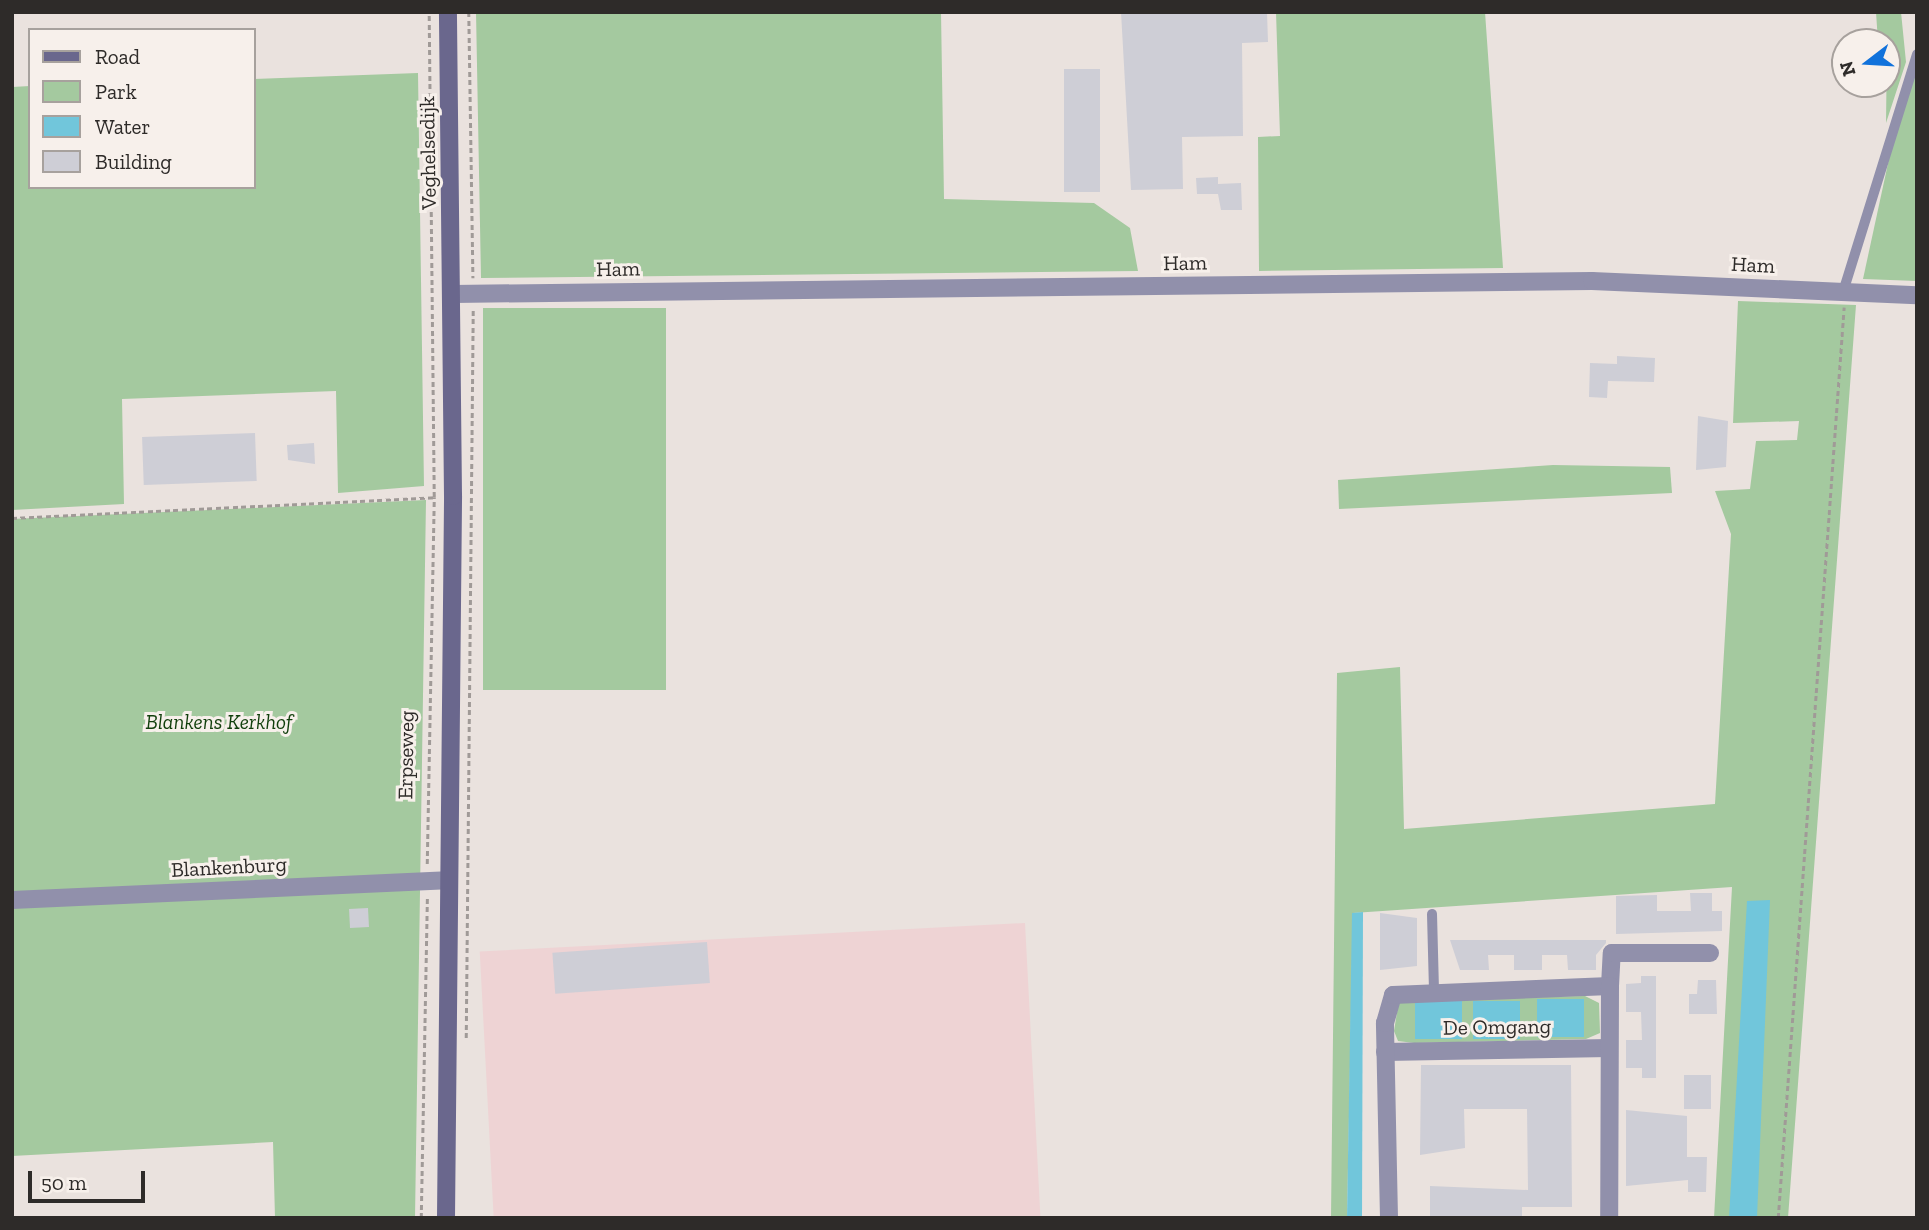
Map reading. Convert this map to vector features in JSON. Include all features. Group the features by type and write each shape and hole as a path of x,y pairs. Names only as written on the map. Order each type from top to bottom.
{"main road":[{"name":"Veghelsedijk","path":"448,12 453,294"},
{"name":"Erpseweg","path":"446,1218 443,1187 453,496 453,294"},
{"name":"Erpseweg","path":"438,1218 443,1187"}],"street":[{"name":"Ham","path":"453,294 1592,281 1917,295"},
{"name":"Blankenburg","path":"12,900 447,880"},
{"path":"1609,1218 1612,953 1710,953"},
{"name":"De Omgang","path":"1389,1218 1385,1052 1386,1004 1393,995 1434,990 1610,986"},
{"name":"De Omgang","path":"1385,1052 1609,1048"}],"lane":[{"path":"1843,292 1917,54"},
{"name":"De Omgang","path":"1433,914 1434,990"}],"path":[{"name":"Veghelsedijk","path":"429,12 432,293"},
{"name":"Veghelsedijk","path":"469,12 473,293"},
{"path":"1778,1218 1843,292"},
{"name":"Erpseweg","path":"421,1218 434,497 432,293"},
{"path":"466,1046 473,293"},
{"path":"12,518 453,496"}],"shaded area":[{"path":"1025,923 1040,1218 494,1218 480,952"}],"green space":[{"path":"476,12 941,12 944,199 1094,203 1130,228 1138,271 481,278"},
{"path":"1276,12 1485,12 1503,268 1259,271 1258,137 1280,136"},
{"path":"1876,12 1901,12 1906,62 1901,77 1901,28 1877,28"},
{"path":"1917,63 1917,281 1863,279 1892,145"},
{"path":"418,73 424,486 338,493 336,391 122,399 124,504 12,510 12,87 28,86 28,189 256,189 256,79"},
{"path":"1886,98 1894,98 1886,123"},
{"path":"1738,301 1856,305 1788,1218 1714,1218 1732,887 1353,913 1347,1218 1331,1218 1337,673 1400,667 1404,829 1715,804 1731,534 1715,491 1750,489 1756,441 1797,440 1799,421 1733,423"},
{"path":"483,308 666,308 666,690 483,690"},
{"path":"1553,465 1670,467 1672,493 1339,509 1338,480"},
{"name":"Blankens Kerkhof","path":"426,500 415,1218 275,1218 273,1142 12,1156 12,519"},
{"path":"1585,996 1599,1003 1600,1033 1586,1039 1414,1043 1398,1041 1394,1031 1399,1000"}],"water":[{"path":"1770,900 1757,1218 1729,1218 1747,901"},
{"path":"1363,912 1362,1218 1347,1218 1352,913"},
{"path":"1537,999 1584,999 1584,1037 1537,1037"},
{"path":"1415,1001 1462,1001 1462,1039 1415,1039"},
{"path":"1473,1001 1520,1001 1520,1039 1473,1039"}],"building":[{"path":"1121,12 1267,12 1268,42 1242,43 1243,136 1182,137 1183,189 1131,190"},
{"path":"1064,69 1100,69 1100,192 1064,192"},
{"path":"1218,177 1218,184 1241,183 1242,210 1221,210 1218,194 1197,194 1196,178"},
{"path":"1617,356 1655,358 1654,382 1608,381 1607,398 1589,397 1590,363 1617,364"},
{"path":"1698,416 1728,421 1726,467 1696,470"},
{"path":"255,433 257,481 144,485 142,437"},
{"path":"314,443 315,464 288,460 287,445"},
{"path":"1690,893 1712,893 1712,911 1722,911 1722,931 1616,934 1616,896 1657,895 1657,911 1691,911"},
{"path":"368,908 369,927 350,928 349,909"},
{"path":"1380,913 1417,918 1417,966 1380,970"},
{"path":"1450,940 1606,940 1606,943 1596,955 1596,970 1568,970 1567,955 1542,955 1542,970 1514,970 1514,955 1488,955 1489,970 1460,970"},
{"path":"707,942 710,983 555,994 552,953"},
{"path":"1641,976 1656,976 1656,1078 1642,1078 1642,1068 1626,1068 1626,1040 1642,1040 1641,1012 1626,1012 1626,984 1641,983"},
{"path":"1698,980 1716,980 1717,1014 1689,1014 1689,994 1697,994"},
{"path":"1421,1065 1571,1065 1572,1207 1522,1207 1522,1218 1430,1218 1430,1186 1528,1190 1527,1109 1464,1109 1465,1148 1420,1155"},
{"path":"1684,1075 1711,1075 1711,1109 1684,1109"},
{"path":"1626,1110 1687,1116 1687,1157 1707,1157 1706,1192 1688,1192 1688,1180 1626,1186"}]}
